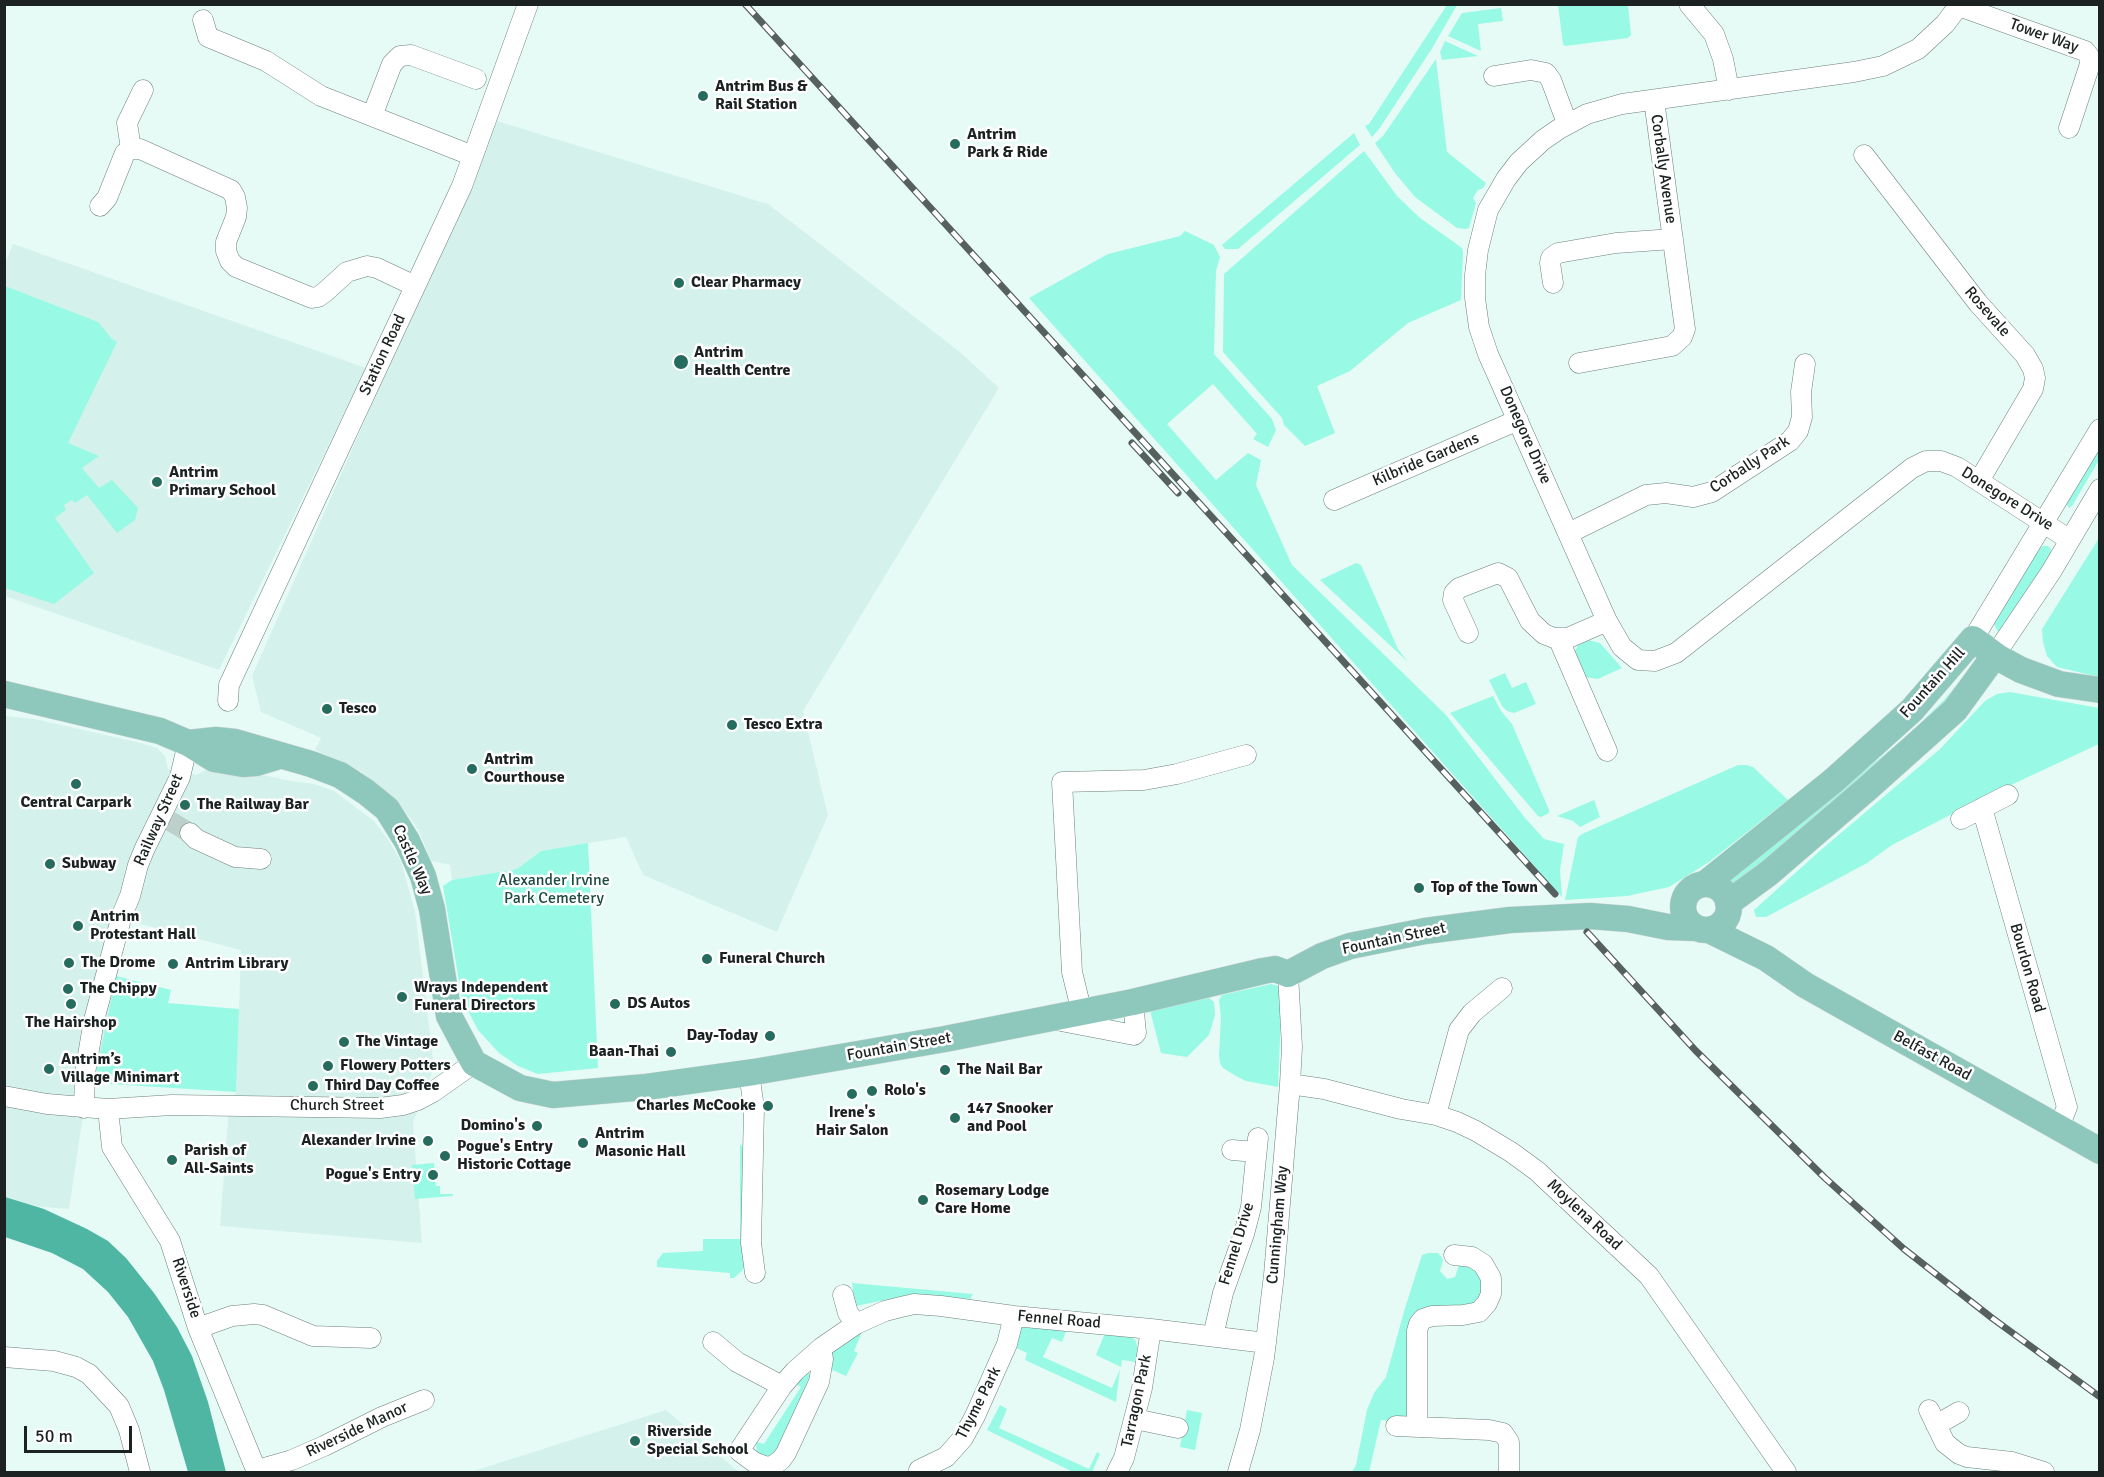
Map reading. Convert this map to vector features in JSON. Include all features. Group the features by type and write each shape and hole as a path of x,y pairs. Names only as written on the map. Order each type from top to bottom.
{"main road":[{"path":"1973,639 2021,670 2059,684 2100,690"},
{"name":"Fountain Hill","path":"1697,888 1833,781 1912,710 1973,639"},
{"name":"Fountain Hill","path":"1728,906 1869,788 1954,710 1995,655"},
{"name":"Castle Way","path":"4,694 160,731 188,743 216,740 235,742 340,775 366,792 387,809 398,825 423,876 432,909 443,984 452,1024 474,1063"},
{"path":"1697,888 1719,888 1724,893 1728,906 1724,921 1720,926 1702,929 1689,924 1683,912 1684,898 1697,888"},
{"name":"Fountain Street","path":"1628,919 1667,905 1697,888"},
{"name":"Belfast Road","path":"1728,906 1741,930 1766,958"},
{"name":"Fountain Street","path":"749,1073 1049,1019 1133,1002 1263,970 1275,969 1288,974 1322,956 1350,946 1388,937 1458,926 1568,916 1628,919 1668,927 1702,929"},
{"name":"Belfast Road","path":"1702,929 1766,958 1804,985 2100,1151"},
{"path":"474,1063 520,1088 554,1095 646,1087 749,1073"}],"street":[{"name":"Station Road","path":"228,701 231,680 462,186 528,4"},
{"path":"1689,4 1707,23 1716,39 1729,90"},
{"name":"Donegore Drive","path":"1960,5 1925,44 1893,62 1854,72 1610,107 1567,123 1534,147 1506,179 1488,210 1478,250 1475,298 1479,327 1488,354 1607,621 1619,643 1633,657 1646,662 1664,659 1676,653 1916,465 1932,460 1945,462 1979,481 2070,540"},
{"name":"Tower Way","path":"1960,5 2085,51 2089,56 2090,64 2069,128"},
{"path":"202,20 208,37 261,58 291,75 313,92 473,156"},
{"path":"372,116 392,64 400,56 411,55 476,79"},
{"path":"1494,76 1531,70 1546,73 1551,80 1567,123"},
{"path":"131,149 127,123 143,90"},
{"name":"Corbally Avenue","path":"1580,363 1664,349 1672,346 1682,337 1684,329 1654,99"},
{"path":"100,207 107,198 125,153 131,149 140,149 231,190 237,208 236,217 226,242 226,251 230,261 236,267 312,298 325,292 347,272 367,266 377,268 415,286"},
{"name":"Rosevale","path":"1864,154 1978,303 2025,355 2033,369 2035,378 2033,389 1979,481"},
{"name":"Corbally Avenue","path":"1553,283 1550,263 1551,258 1558,253 1616,243 1672,239"},
{"name":"Corbally Park","path":"1569,533 1646,495 1666,493 1697,497 1712,492 1781,447 1793,438 1801,422 1804,364"},
{"name":"Kilbride Gardens","path":"1334,501 1518,420"},
{"name":"Fountain Hill","path":"1973,639 2100,429"},
{"name":"Fountain Hill","path":"1995,655 2051,572 2100,489"},
{"path":"1468,633 1453,600 1454,593 1459,588 1498,573 1508,578 1524,612 1536,627 1549,636 1559,640 1580,634 1607,621"},
{"path":"1559,640 1607,751"},
{"name":"Railway Street","path":"84,1108 85,1073 94,1020 122,915 130,896 138,865 166,819 188,743"},
{"path":"1082,1012 1072,972 1062,782 1144,780 1177,774 1246,755"},
{"path":"1961,819 2008,795"},
{"name":"Bourlon Road","path":"1982,808 2067,1107 2059,1126"},
{"path":"190,833 235,857 261,859"},
{"name":"Cunningham Way","path":"1238,1473 1250,1430 1266,1343 1290,1084 1292,1047 1288,974"},
{"path":"1436,1115 1459,1030 1472,1012 1502,988"},
{"name":"Fountain Street","path":"1049,1019 1134,1035 1136,1033 1133,1002"},
{"name":"Church Street","path":"4,1096 84,1108 108,1109 172,1105 394,1106 407,1104 433,1092 474,1063"},
{"path":"749,1073 754,1108 751,1243 755,1273"},
{"name":"Moylena Road","path":"1290,1084 1324,1089 1401,1109 1436,1115 1476,1131 1512,1152 1537,1171 1649,1275 1786,1473"},
{"name":"Riverside","path":"108,1109 112,1147 170,1241 198,1328 257,1471"},
{"name":"Fennel Drive","path":"1213,1336 1223,1293 1251,1207 1257,1145 1232,1150"},
{"path":"1417,1426 1417,1331 1419,1324 1423,1319 1432,1316 1479,1312 1491,1294 1491,1278 1483,1264 1472,1257 1454,1255"},
{"path":"843,1295 848,1313 856,1324"},
{"name":"Fennel Road","path":"821,1348 823,1359 819,1382 798,1430 781,1460 767,1467 754,1462 739,1451 782,1386 795,1371 821,1348 856,1324 885,1311 914,1304 1266,1343"},
{"path":"198,1328 239,1314 254,1314 263,1315 313,1336 371,1338"},
{"name":"Thyme Park","path":"919,1470 946,1457 963,1438 1007,1344 1014,1316"},
{"name":"Tarragon Park","path":"1117,1473 1124,1458 1135,1419 1151,1329"},
{"path":"713,1342 737,1362 782,1386"},
{"path":"4,1357 54,1361 76,1367 89,1374 119,1406 129,1430 140,1473"},
{"name":"Riverside Manor","path":"257,1471 292,1460 382,1417 424,1400"},
{"path":"1959,1412 1933,1417 1945,1443 1959,1454 2013,1462 2044,1473"},
{"path":"1135,1419 1178,1428"},
{"path":"1396,1426 1490,1430 1503,1433 1509,1442 1509,1473"}],"shaded area":[{"path":"497,121 768,204 960,352 999,388 803,711 828,815 777,932 643,875 626,837 541,851 517,869 452,880 450,865 431,861 419,831 397,800 360,771 315,750 321,738 261,712 252,676"},
{"name":"Antrim Primary School","path":"13,244 366,368 219,670 5,596 4,266"},
{"path":"4,716 35,719 157,748 165,756 168,769 197,775 207,769 226,767 314,784 334,791 374,821 401,862 415,911 434,1067 413,1123 422,1243 220,1226 228,1119 231,1099 236,1093 241,950 129,921 94,1083 82,1122 69,1209 5,1204"},
{"path":"5,1197 44,1209 87,1229 108,1241 126,1258 177,1327 192,1356 208,1402 226,1472 188,1472 153,1361 128,1317 108,1292 83,1269 52,1253 5,1237"},
{"name":"Riverside Special School","path":"666,1410 739,1472 470,1472"}],"green space":[{"path":"1447,5 1457,5 1431,50 1372,137 1365,126 1369,124"},
{"path":"1558,5 1628,5 1631,35 1628,38 1565,46"},
{"path":"1501,8 1503,21 1478,24 1481,51 1448,36 1462,13"},
{"path":"1445,41 1478,56 1442,60 1440,52"},
{"path":"1436,59 1447,152 1486,183 1473,198 1476,203 1469,228 1466,229 1457,228 1415,197 1375,143 1383,136"},
{"path":"1354,133 1360,145 1238,249 1225,249 1222,245"},
{"path":"1364,151 1397,196 1420,218 1462,248 1461,300 1408,323 1350,371 1317,386 1335,433 1305,446 1284,425 1282,418 1223,352 1224,274"},
{"path":"1185,231 1214,245 1220,257 1216,271 1214,354 1272,419 1276,430 1268,447 1253,439 1257,434 1213,384 1167,424 1216,480 1248,453 1261,460 1256,485 1292,565 1446,715 1525,818 1544,839 1564,844 1560,870 1562,897 1029,298 1108,254 1180,236"},
{"path":"5,286 98,322 117,342 68,443 99,456 82,468 99,488 112,480 138,508 135,520 117,533 87,495 75,503 72,500 64,505 66,510 55,518 94,573 54,604 5,588"},
{"path":"2099,446 2099,460 2069,508 2066,503"},
{"path":"2099,538 2099,677 2057,667 2047,656 2042,629"},
{"path":"2043,546 2051,549 2052,555 2002,633 1998,632 1994,624"},
{"path":"1356,563 1361,565 1398,649 1408,662 1320,580"},
{"path":"1588,640 1600,643 1622,668 1598,679 1584,677 1574,653 1578,645"},
{"path":"1970,668 1950,701 1733,888 1729,885 1727,881 1906,737 1945,699"},
{"path":"1505,673 1512,688 1526,682 1536,704 1514,713 1502,706 1489,680"},
{"path":"2010,692 2099,708 2099,744 1983,798 1892,845 1867,863 1766,917 1756,917 1754,910 1940,749 1985,701 1997,694"},
{"path":"1493,696 1501,711 1512,724 1549,810 1549,813 1541,817 1450,713"},
{"path":"1738,765 1753,767 1788,800 1709,862 1669,887 1627,896 1565,900 1578,837"},
{"path":"1594,800 1600,817 1580,827 1573,821 1557,816"},
{"name":"Alexander Irvine Park Cemetery","path":"588,843 598,1068 538,1074 518,1066 499,1053 478,1030 462,999 443,886 452,880 517,869 541,851"},
{"path":"116,976 171,990 168,1003 239,1009 236,1092 94,1083"},
{"path":"1271,984 1278,986 1282,992 1278,1087 1246,1081 1236,1076 1223,1068 1219,1055 1221,1018 1219,1000 1222,995"},
{"path":"1209,998 1214,1002 1215,1015 1209,1035 1187,1057 1161,1053 1150,1010"},
{"path":"740,1144 744,1148 745,1262 743,1270 734,1278 730,1278 730,1273 657,1267 657,1261 663,1253 703,1251 703,1239 740,1239"},
{"path":"434,1163 436,1186 440,1186 440,1194 453,1194 453,1196 415,1199 412,1165"},
{"path":"1438,1253 1441,1256 1443,1260 1440,1271 1447,1279 1455,1277 1460,1262 1481,1267 1483,1294 1473,1306 1425,1307 1419,1311 1410,1413 1406,1418 1381,1420 1369,1472 1352,1472 1356,1465 1367,1410 1374,1393 1386,1377 1422,1255"},
{"path":"852,1283 973,1294 970,1299 913,1294 856,1306 850,1301"},
{"path":"1025,1325 1067,1328 1062,1342 1052,1338 1043,1357 1112,1388 1120,1369 1116,1402 1025,1360 1027,1353 1012,1346 1017,1334"},
{"path":"862,1332 854,1351 858,1353 846,1376 830,1369 829,1352"},
{"path":"1105,1333 1130,1336 1136,1341 1138,1351 1136,1362 1122,1360 1121,1367 1096,1355"},
{"path":"808,1370 810,1376 777,1450 774,1456 767,1459 757,1453 756,1444 757,1442 764,1444 801,1387 794,1383"},
{"path":"1000,1405 1007,1409 999,1428 1089,1469 1097,1452 1100,1454 1092,1472 1073,1472 987,1430"},
{"path":"1187,1410 1202,1413 1195,1450 1180,1447"}],"tunnel":[{"path":"170,821 190,833"}],"railway":[{"path":"745,4 1555,894"},
{"path":"1132,443 1178,493"},
{"path":"1587,932 1696,1051 1825,1178 1904,1249 1992,1318 2100,1397"}],"place":[{"name":"Antrim Bus & Rail Station","path":"703,96"},
{"name":"Antrim Park & Ride","path":"955,144"},
{"name":"Clear Pharmacy","path":"679,283"},
{"name":"Antrim Health Centre","path":"681,362"},
{"name":"Antrim Primary School","path":"157,482"},
{"name":"Tesco","path":"327,709"},
{"name":"Tesco Extra","path":"732,725"},
{"name":"Antrim Courthouse","path":"472,769"},
{"name":"Central Carpark","path":"76,784"},
{"name":"The Railway Bar","path":"185,805"},
{"name":"Subway","path":"50,864"},
{"name":"Top of the Town","path":"1419,888"},
{"name":"Antrim Protestant Hall","path":"78,926"},
{"name":"Funeral Church","path":"707,959"},
{"name":"The Drome","path":"69,963"},
{"name":"Antrim Library","path":"173,964"},
{"name":"The Chippy","path":"68,989"},
{"name":"Wrays Independent Funeral Directors","path":"402,997"},
{"name":"The Hairshop","path":"71,1004"},
{"name":"DS Autos","path":"615,1004"},
{"name":"Day-Today","path":"770,1036"},
{"name":"The Vintage","path":"344,1042"},
{"name":"Baan-Thai","path":"671,1052"},
{"name":"Flowery Potters","path":"328,1066"},
{"name":"Antrim’s Village Minimart","path":"49,1069"},
{"name":"The Nail Bar","path":"945,1070"},
{"name":"Third Day Coffee","path":"313,1086"},
{"name":"Rolo's","path":"872,1091"},
{"name":"Irene's Hair Salon","path":"852,1094"},
{"name":"Charles McCooke","path":"768,1106"},
{"name":"147 Snooker and Pool","path":"955,1118"},
{"name":"Domino's","path":"537,1126"},
{"name":"Alexander Irvine","path":"428,1141"},
{"name":"Antrim Masonic Hall","path":"583,1143"},
{"name":"Pogue's Entry Historic Cottage","path":"445,1156"},
{"name":"Parish of All-Saints","path":"172,1160"},
{"name":"Pogue's Entry","path":"433,1175"},
{"name":"Rosemary Lodge Care Home","path":"923,1200"},
{"name":"Riverside Special School","path":"635,1441"}]}
